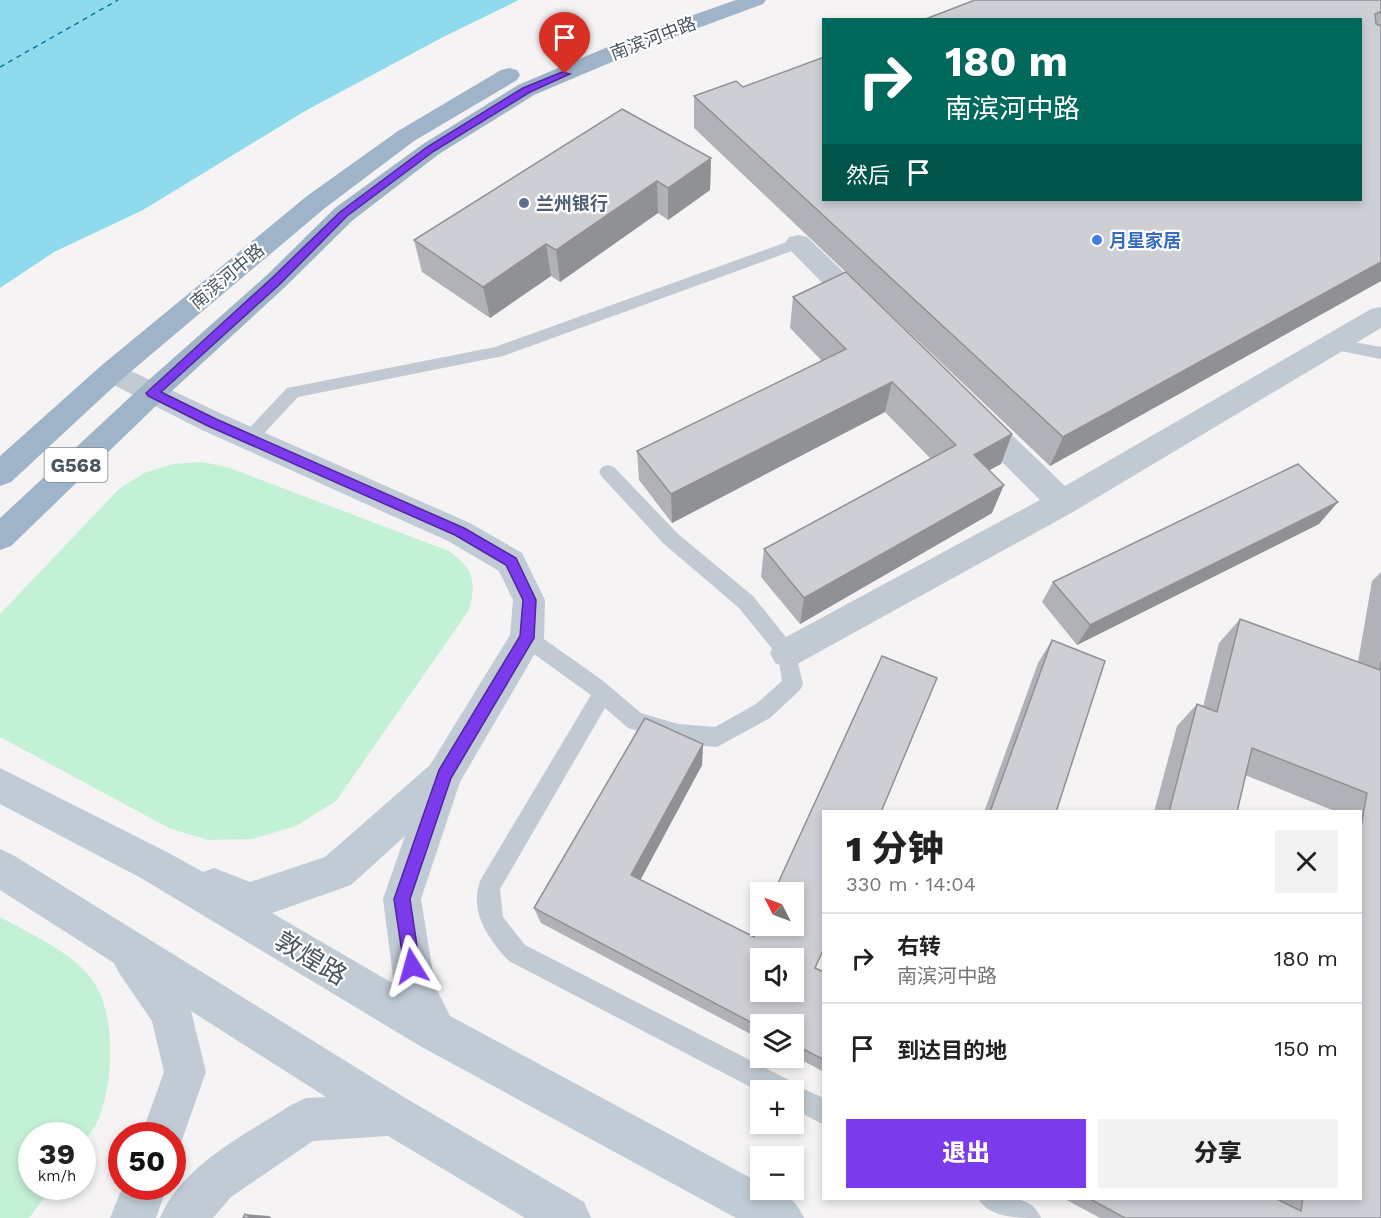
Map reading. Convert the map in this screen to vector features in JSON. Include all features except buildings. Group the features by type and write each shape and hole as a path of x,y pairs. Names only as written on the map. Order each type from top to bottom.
{"highway":[{"name":"南滨河中路","path":"0,474 112,372 316,201 406,136 506,76 626,26 700,0"},
{"name":"南滨河中路","path":"0,537 152,393 276,281 344,214 431,149 526,90 644,40 756,0"}],"main road":[{"path":"112,372 249,438 459,532 511,562 529,600 527,638 444,775 402,899 415,989 435,1031"},
{"path":"154,865 250,901 337,872 444,775"},
{"name":"敦煌路","path":"0,784 154,865 435,1031 781,1218"},
{"path":"0,868 392,1114 568,1218"},
{"path":"125,948 171,1012 185,1072 168,1122"},
{"path":"183,1218 215,1181 306,1120 392,1114"},
{"path":"133,1218 140,1200"}],"street":[{"path":"798,243 883,327"},
{"path":"788,653 1062,503 1381,316"},
{"path":"951,394 1062,503"}],"lane":[{"path":"249,438 293,392 497,352 798,243"},
{"path":"1332,344 1381,353"},
{"path":"527,638 603,693 635,721 678,734 717,737 763,711 793,684 788,653 746,602 671,539 608,472"},
{"path":"603,693 489,887 488,908 496,931 517,953 763,1080"},
{"path":"804,1101 822,1111"},
{"path":"995,1200 1028,1218"}],"green space":[{"path":"202,462 227,467 449,551 468,570 473,583 469,610 336,801 296,826 252,839 208,840 169,828 0,737 0,614 119,489 144,473 173,464"},
{"path":"0,917 49,944 72,960 91,978 99,993 109,1028 110,1068 103,1104 96,1124 96,1122 18,1122 18,1200 42,1200 29,1218 0,1218"}],"water":[{"path":"0,0 519,0 445,36 305,111 143,210 54,252 0,288"}],"ferry route":[{"path":"0,67 118,0"}],"place":[{"name":"兰州银行","path":"524,203"},
{"name":"月星家居","path":"1097,240"}],"route":[{"path":"412,966 402,899 444,775 527,638 529,600 511,562 459,532 152,393 276,281 344,214 431,149 526,90 565,74"}]}
